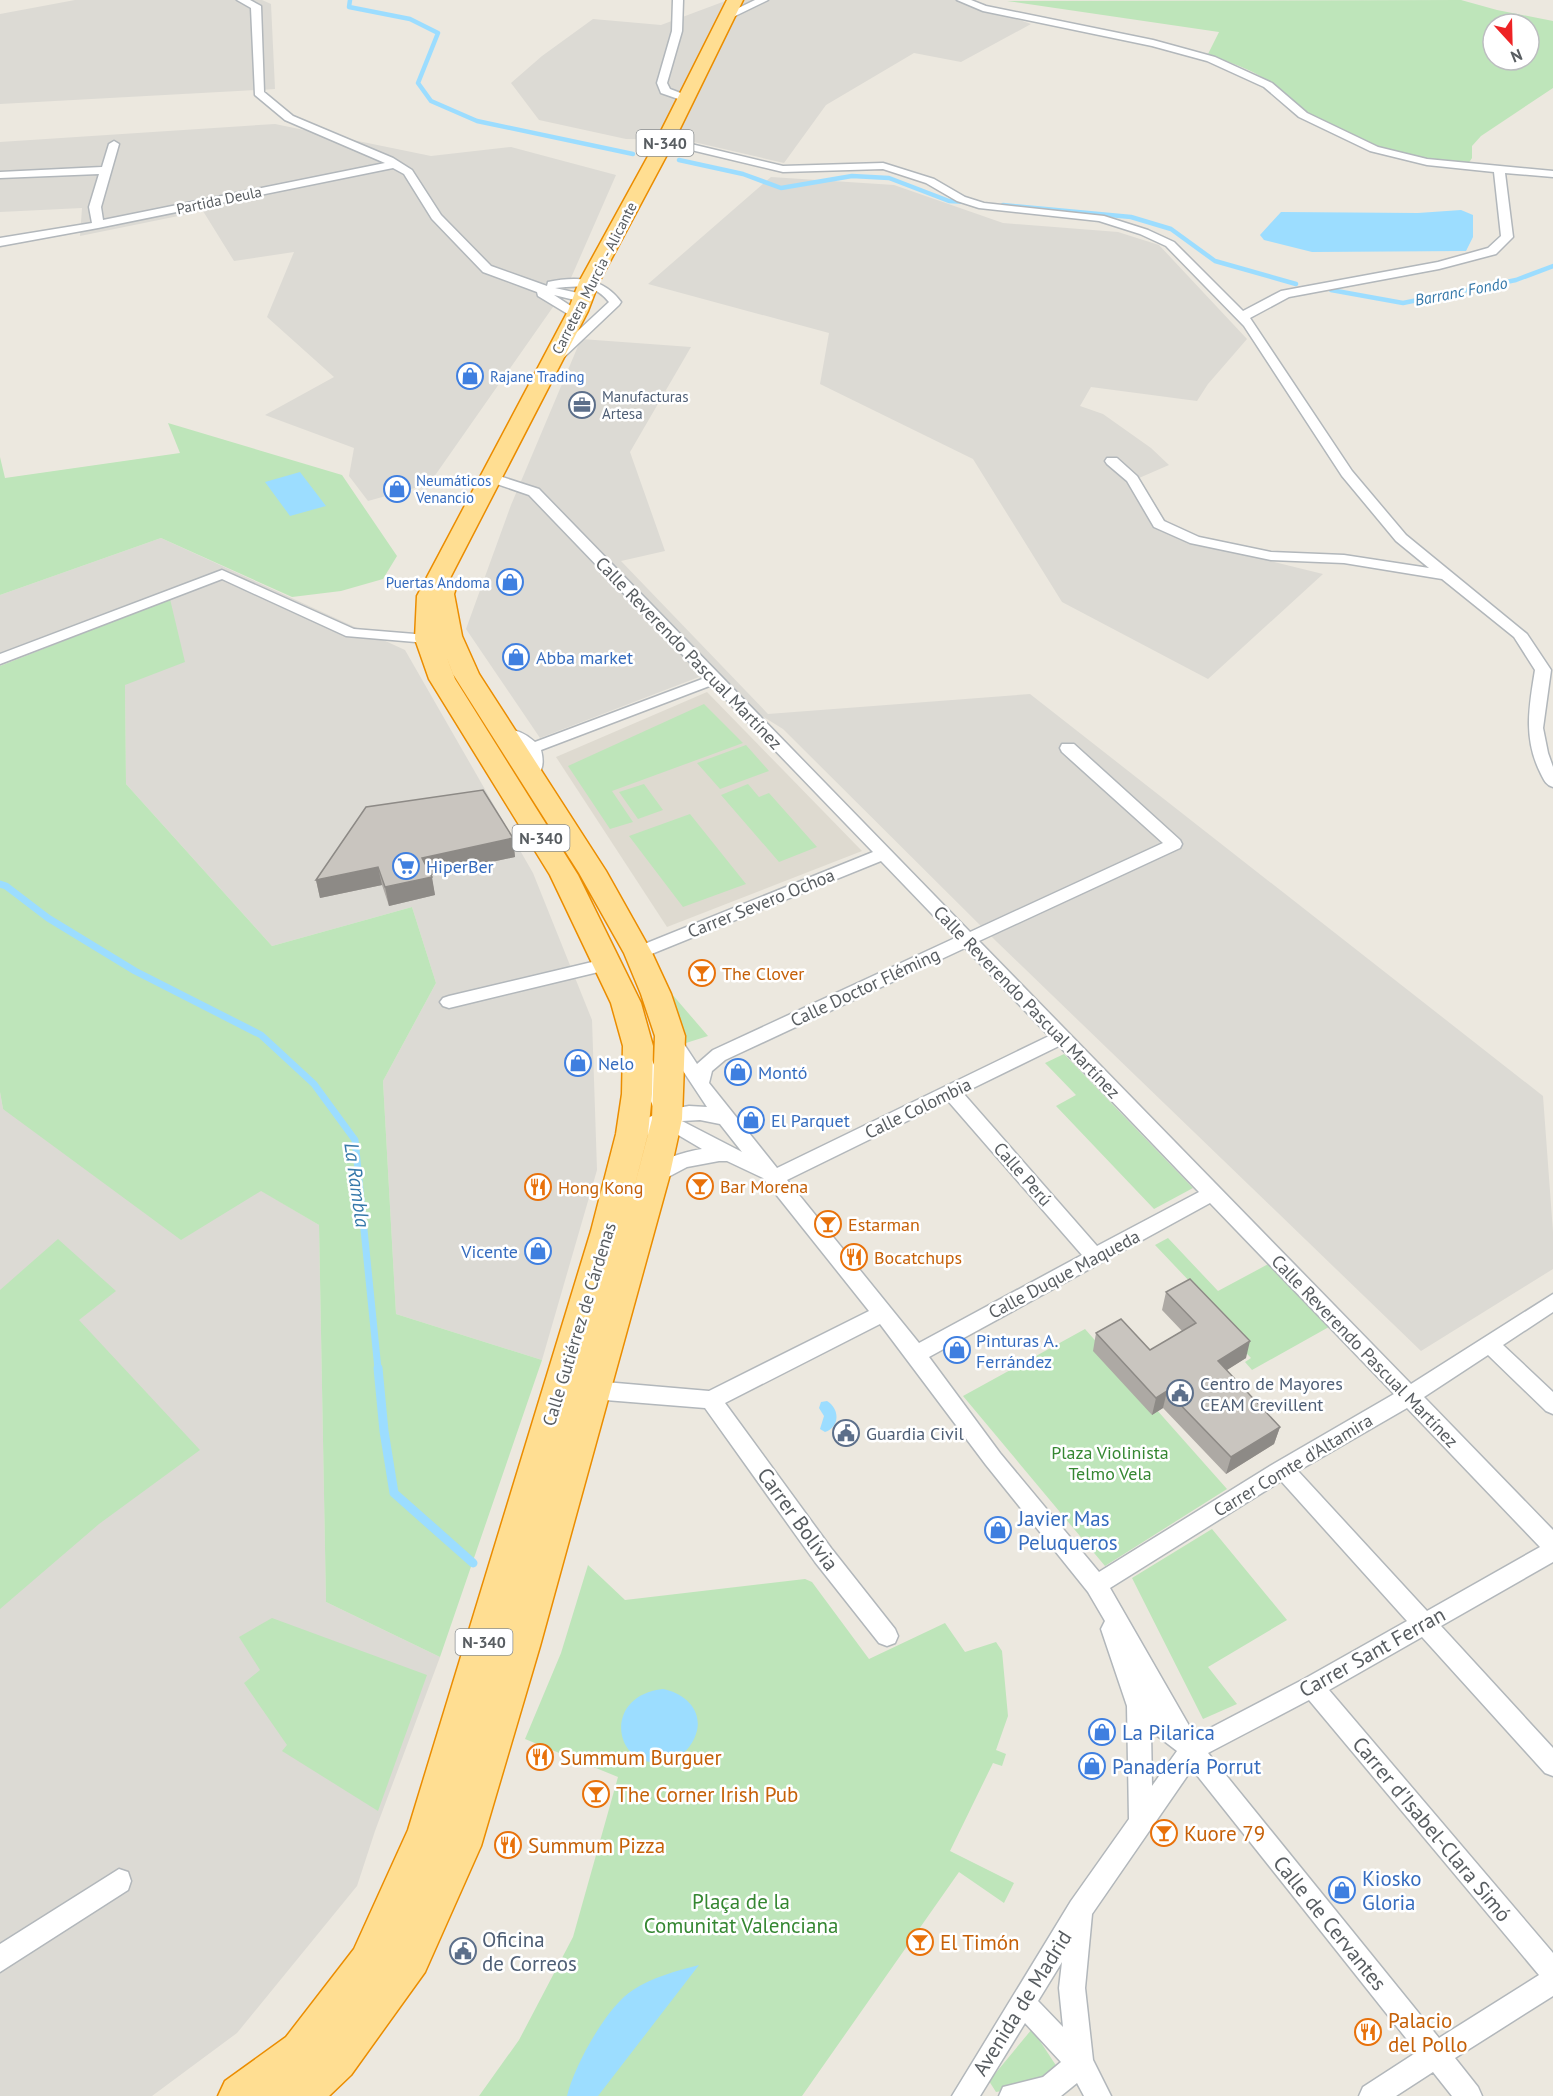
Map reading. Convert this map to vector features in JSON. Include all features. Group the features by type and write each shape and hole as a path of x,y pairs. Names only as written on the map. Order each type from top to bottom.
{"highway":[{"name":"Carretera Murcia - Alicante","path":"452,555 490,477 666,141 731,8"},
{"name":"Calle Gutiérrez de Cárdenas","path":"240,2096 302,2052 369,1964 427,1833 604,1242 632,1134 637,1094 638,1046 626,1003 564,875 442,679 427,639 429,596 452,555"},
{"name":"Calle Gutiérrez de Cárdenas","path":"298,2096 336,2060 410,1957 461,1846 521,1646 654,1178 667,1119 670,1036 657,994 638,953 532,761 506,734 466,674 450,636 442,594 452,555"}],"street":[{"path":"242,0 256,6 259,93 289,118 395,164 408,172 436,217 487,269 533,287 583,298 607,289 615,302 598,321 571,343 550,365"},
{"path":"678,0 677,31 662,83 665,91 687,99"},
{"path":"731,8 763,0"},
{"path":"962,0 983,8 1153,43 1211,59 1240,70 1268,85 1303,116 1374,149 1427,162 1553,174"},
{"path":"666,141 783,169 883,166 908,172 930,181 961,199 983,206 1100,218 1144,232 1170,244 1242,317 1298,396 1347,473 1401,538 1520,634 1543,670 1534,719 1538,753 1553,782"},
{"path":"98,225 95,207 114,144"},
{"name":"Partida Deula","path":"0,242 98,225 395,164"},
{"path":"1242,317 1285,294 1439,265 1492,251 1507,237 1499,169"},
{"path":"0,175 106,170"},
{"path":"533,287 583,298"},
{"path":"1112,462 1132,479 1159,525 1195,540 1271,556 1344,559 1449,575"},
{"name":"Calle Reverendo Pascual Martínez","path":"490,477 534,492 1553,1545"},
{"path":"0,659 222,574 351,633 427,639"},
{"path":"532,761 715,679"},
{"name":"Calle Doctor Fléming","path":"700,1084 704,1068 719,1055 1174,844 1068,748"},
{"name":"Carrer Severo Ochoa","path":"638,953 884,854"},
{"path":"449,1002 609,964"},
{"path":"670,1036 700,1084 726,1119 916,1354 993,1459 1096,1585 1191,1750"},
{"name":"Calle Colombia","path":"774,1178 1062,1037"},
{"path":"638,1046 667,1119 680,1129 749,1162 774,1178"},
{"name":"Calle Perú","path":"951,1092 1095,1257"},
{"path":"632,1134 648,1125 686,1111 707,1112 726,1119"},
{"path":"654,1178 685,1160 707,1153 730,1154"},
{"name":"Calle Duque Maqueda","path":"916,1354 1213,1193"},
{"name":"Carrer Comte d'Altamira","path":"1096,1585 1283,1469 1409,1396 1553,1302"},
{"path":"593,1390 711,1400 883,1313"},
{"path":"1489,1344 1553,1405"},
{"name":"Carrer Bolívia","path":"711,1400 824,1555 887,1636"},
{"path":"1283,1469 1553,1766"},
{"name":"Carrer Sant Ferran","path":"1191,1750 1312,1687 1553,1551"},
{"path":"1096,1585 1139,1706 1141,1823"},
{"name":"Carrer d'Isabel-Clara Simó","path":"1312,1687 1553,1972"},
{"path":"1139,1706 1191,1750"},
{"name":"Avenida de Madrid","path":"965,2096 1024,2004 1080,1910 1191,1750"},
{"name":"Calle de Cervantes","path":"1191,1750 1469,2096"},
{"path":"0,1959 119,1881"},
{"path":"1080,1910 1072,1988 1080,2063"},
{"path":"1372,2096 1553,1981"},
{"path":"1024,2004 1080,2063 1098,2096"},
{"path":"1012,2096 1049,2089 1080,2063"}],"shaded area":[{"path":"75,0 262,0 271,4 275,89 0,104 0,14"},
{"path":"728,0 961,0 1031,24 961,62 914,53 826,105 784,163 685,140 626,139 539,120 511,83 542,56 593,19 661,25"},
{"path":"275,124 431,156 511,147 616,175 567,287 429,484 368,501 349,476 354,448 265,415 334,377 267,317 294,252 234,261 203,211 80,236 82,208 0,212 0,142"},
{"path":"771,177 894,185 1003,223 1118,232 1159,245 1247,339 1208,384 1197,401 1091,387 1080,406 1103,414 1151,448 1169,465 1139,478 1164,518 1185,540 1323,574 1208,679 1062,602 973,459 820,384 829,333 648,284"},
{"path":"581,339 691,347 630,452 665,551 621,561 768,714 1030,694 1543,1096 1553,1232 1553,1269 1421,1351 997,942 783,729 699,677 540,738 466,629 511,505"},
{"path":"161,538 405,650 533,873 592,1020 597,1170 542,1360 396,1314 383,1081 436,983 412,907 272,946 126,784 125,685 171,599 0,666 0,595"},
{"path":"707,692 862,851 667,927 556,757"},
{"path":"0,1092 3,1109 262,1191 319,1225 326,1602 440,1657 375,1831 357,1886 237,2033 152,2096 0,2096"}],"green space":[{"path":"1461,0 1507,12 1481,12 1481,72 1541,72 1541,19 1553,21 1553,88 1481,136 1472,146 1472,158 1468,164 1429,159 1370,144 1333,128 1303,109 1259,75 1211,56 1208,54 1219,32 1007,1"},
{"path":"168,423 342,475 397,556 383,579 341,591 292,597 161,538 0,595 0,457 5,478 180,453"},
{"path":"170,599 185,662 125,685 126,784 272,946 412,907 436,983 383,1081 396,1314 542,1360 440,1657 326,1602 319,1225 261,1191 181,1240 3,1109 0,1092 0,666"},
{"path":"704,704 743,743 612,791 633,822 610,829 568,766"},
{"path":"746,745 769,771 720,789 697,763"},
{"path":"644,784 663,810 638,819 619,792"},
{"path":"748,784 759,797 769,793 817,847 779,862 721,795"},
{"path":"690,814 746,884 683,907 629,836"},
{"path":"671,993 708,1036 686,1043"},
{"path":"1064,1054 1193,1188 1154,1209 1056,1106 1076,1095 1045,1063"},
{"path":"1168,1238 1218,1291 1274,1261 1336,1323 1252,1370 1245,1362 1251,1358 1184,1288 1192,1284 1155,1245"},
{"path":"58,1239 116,1291 79,1320 200,1450 99,1524 0,1609 0,1290"},
{"name":"Plaza Violinista Telmo Vela","path":"1085,1329 1227,1489 1105,1566 963,1396"},
{"path":"1212,1529 1287,1620 1208,1667 1237,1704 1203,1719 1132,1578"},
{"name":"Plaça de la Comunitat Valenciana","path":"588,1565 625,1600 805,1579 812,1582 869,1659 945,1623 965,1652 996,1642 1002,1651 1008,1716 996,1750 1006,1754 1002,1766 993,1763 950,1851 1014,1883 1004,1903 959,1872 802,2096 479,2096 519,2040 573,1937 618,1777 525,1739 561,1653"},
{"path":"272,1618 427,1675 378,1811 282,1751 287,1745 244,1683 260,1670 239,1637"},
{"path":"1032,2029 1059,2070 1042,2084 996,2092 989,2081"}],"water":[{"path":"1461,210 1473,215 1473,237 1466,251 1312,252 1264,240 1260,235 1281,212 1418,213"},
{"path":"300,472 326,506 290,516 265,482"},
{"path":"827,1401 834,1409 837,1418 830,1430 825,1432 820,1429 824,1416 819,1408 821,1402"},
{"path":"663,1689 678,1694 690,1704 695,1710 698,1725 692,1743 683,1753 671,1760 652,1762 637,1757 627,1747 622,1733 622,1719 629,1705 642,1695"},
{"path":"699,1965 598,2096 567,2096 584,2053 603,2023 623,1998 648,1981"}],"building":[{"name":"HiperBer","path":"483,790 513,838 422,858 432,877 385,887 378,867 316,880 366,807"},
{"name":"Centro de Mayores CEAM Crevillent","path":"1190,1279 1250,1341 1218,1361 1280,1427 1231,1457 1167,1391 1156,1398 1096,1333 1121,1319 1150,1350 1196,1323 1166,1292"}],"waterway":[{"path":"350,0 349,7 410,19 438,33 418,83 431,101 477,121 633,154"},
{"path":"679,160 743,174 781,188 852,176 889,178 949,201 968,202"},
{"path":"1003,205 1131,217 1171,229 1215,261 1296,284"},
{"name":"Barranc Fondo","path":"1331,290 1403,303 1516,280 1553,266"},
{"name":"La Rambla","path":"0,884 6,886 48,918 135,971 261,1035 314,1084 355,1140 378,1369"},
{"name":"La Rambla","path":"378,1368 384,1431 394,1493 473,1563"}],"place":[{"name":"Rajane Trading","path":"470,376"},
{"name":"Manufacturas Artesa","path":"582,405"},
{"name":"Neumáticos Venancio","path":"397,489"},
{"name":"Puertas Andoma","path":"510,582"},
{"name":"Abba market","path":"516,657"},
{"name":"HiperBer","path":"406,866"},
{"name":"The Clover","path":"702,973"},
{"name":"Nelo","path":"578,1063"},
{"name":"Montó","path":"738,1072"},
{"name":"El Parquet","path":"751,1120"},
{"name":"Bar Morena","path":"700,1186"},
{"name":"Hong Kong","path":"538,1187"},
{"name":"Estarman","path":"828,1224"},
{"name":"Vicente","path":"538,1251"},
{"name":"Bocatchups","path":"854,1257"},
{"name":"Pinturas A. Ferrández","path":"957,1350"},
{"name":"Centro de Mayores CEAM Crevillent","path":"1180,1393"},
{"name":"Guardia Civil","path":"846,1433"},
{"name":"Javier Mas Peluqueros","path":"998,1530"},
{"name":"La Pilarica","path":"1102,1732"},
{"name":"Summum Burguer","path":"540,1757"},
{"name":"Panadería Porrut","path":"1092,1766"},
{"name":"The Corner Irish Pub","path":"596,1794"},
{"name":"Kuore 79","path":"1164,1833"},
{"name":"Summum Pizza","path":"508,1845"},
{"name":"Kiosko Gloria","path":"1342,1890"},
{"name":"El Timón","path":"920,1942"},
{"name":"Oficina de Correos","path":"463,1951"},
{"name":"Palacio del Pollo","path":"1368,2032"}]}
